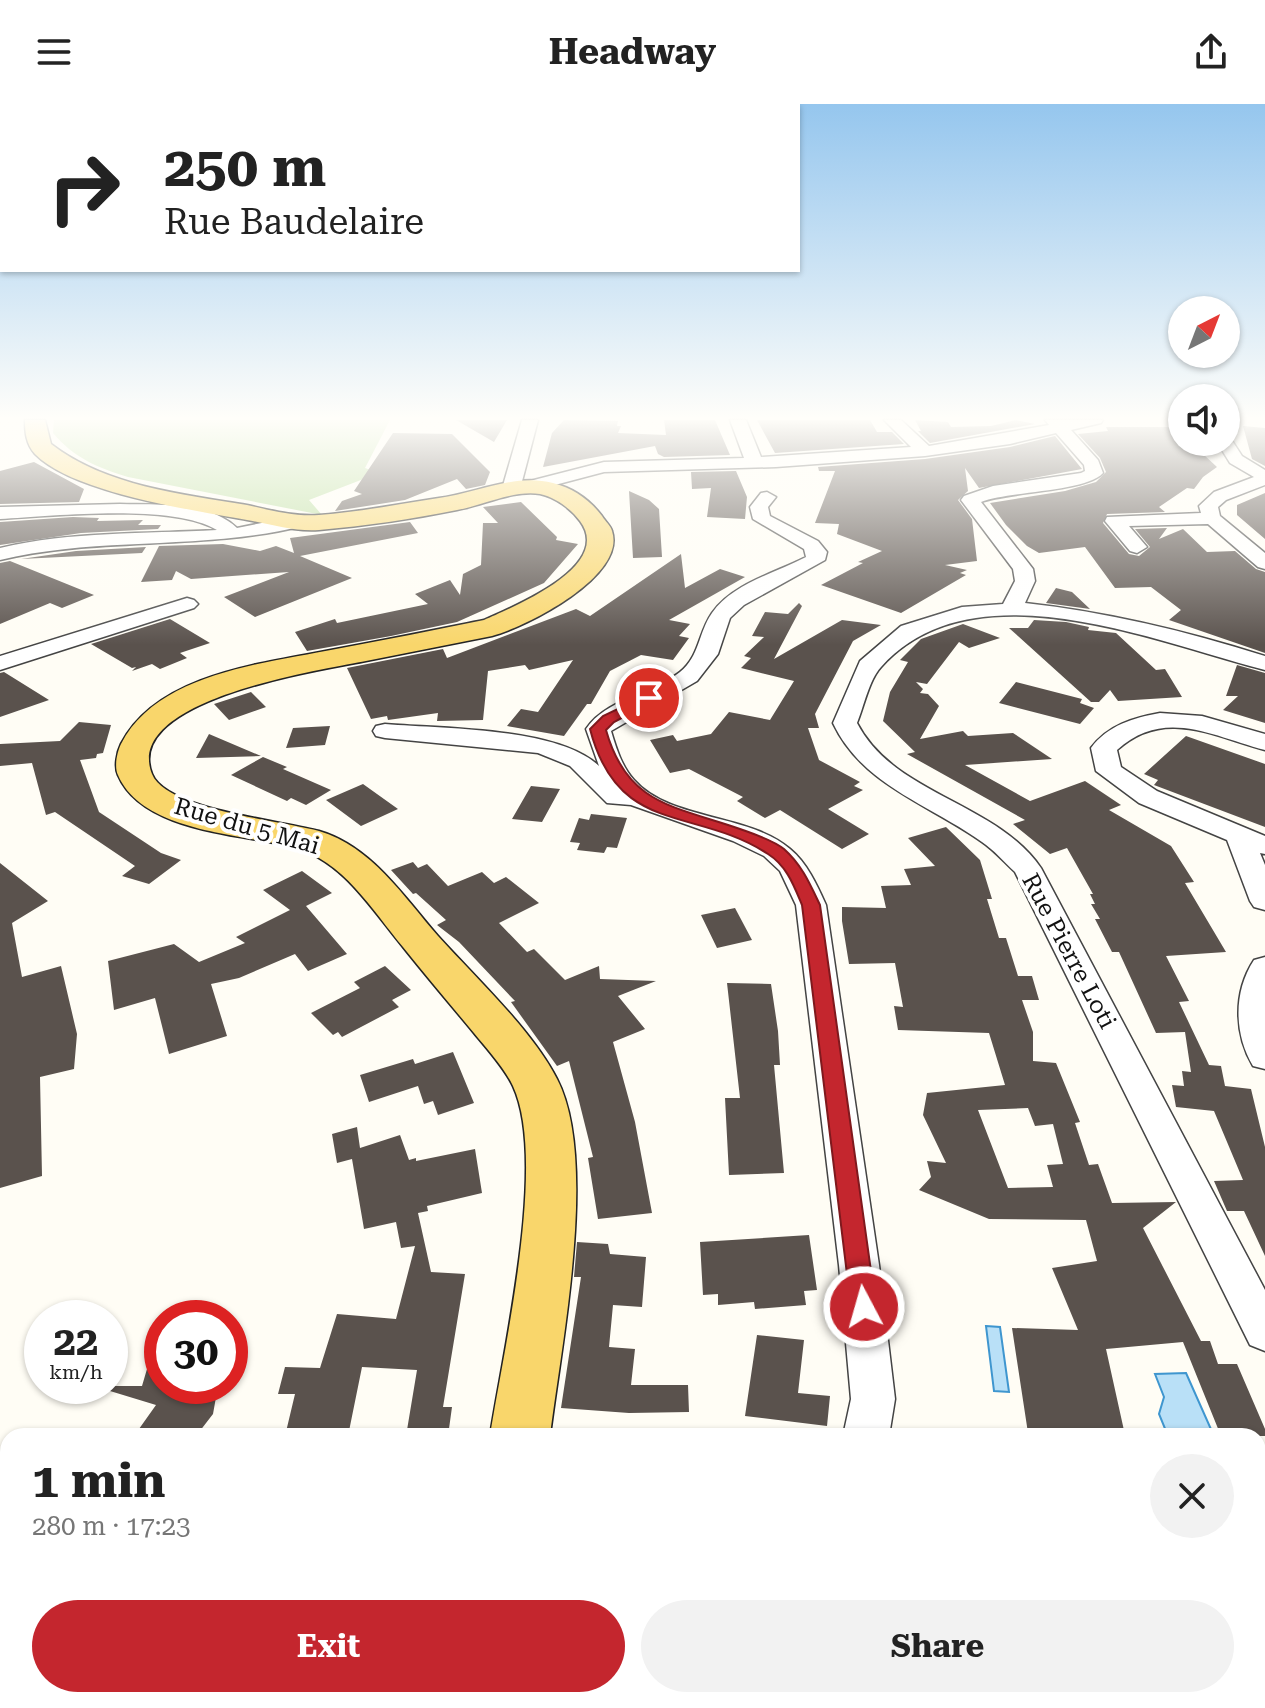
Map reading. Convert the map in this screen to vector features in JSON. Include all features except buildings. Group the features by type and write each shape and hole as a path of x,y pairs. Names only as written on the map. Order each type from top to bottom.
{"main road":[{"path":"171,495 296,522 317,523 490,495"},
{"name":"Rue du 5 Mai","path":"521,1428 551,1213 550,1152 536,1083 503,1038 355,865 308,839 230,824 179,810 142,788 132,758 139,740 158,718 205,691 239,678 492,627 555,595 596,559 600,548 600,530 592,517 566,495"}],"street":[{"path":"983,495 970,500 1023,569 1025,581 1012,608"},
{"path":"1227,495 1208,506 1212,518 1265,563"},
{"path":"641,800 621,780 603,748 598,729 624,709 673,687 690,675 713,646 721,615 740,599 815,560 817,552 811,545 762,519 759,507 767,497"},
{"path":"0,513 135,509 193,515 225,524 232,534"},
{"path":"1137,547 1114,521 1212,518"},
{"path":"0,554 53,541 232,534 296,522"},
{"path":"0,663 187,604"},
{"name":"Rue Pierre Loti","path":"1265,663 1146,627 1012,608 958,614 920,624 897,637 876,657 858,682 845,723 856,745 885,771 994,837 1027,868 1265,1332"},
{"path":"1265,742 1211,725 1173,720 1144,721 1118,732 1104,748 1109,771 1148,797 1253,842 1265,901"},
{"path":"385,731 543,746 579,761 616,797 641,800 745,836 776,851 797,873 811,905 859,1265 873,1399 868,1428"},
{"path":"1265,967 1253,1005 1256,1042 1265,1057"}],"green space":[{"path":"219,495 322,495 309,500 322,515"}],"water":[{"path":"986,1326 1000,1327 1009,1392 994,1391"},
{"path":"1186,1373 1210,1428 1165,1428 1159,1414 1164,1397 1155,1374"}],"route":[{"path":"649,698 624,709 598,729 603,748 621,780 641,800 745,836 776,851 797,873 811,905 864,1307"}]}
